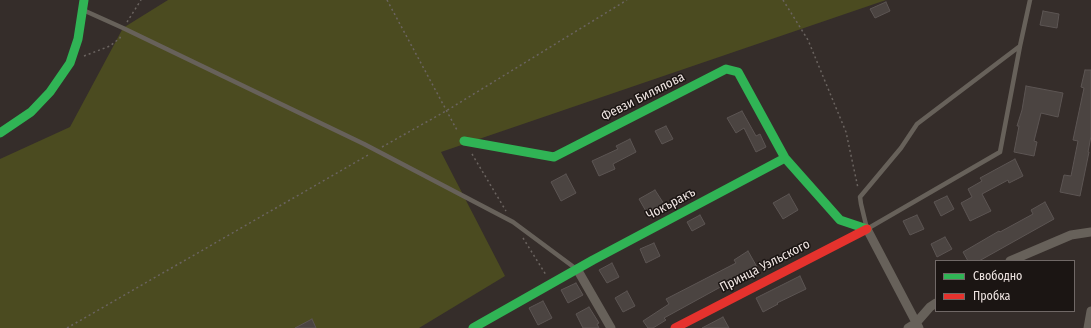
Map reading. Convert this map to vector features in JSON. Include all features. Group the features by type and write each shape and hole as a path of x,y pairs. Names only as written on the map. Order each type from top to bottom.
{"street":[{"path":"0,133 31,112 50,92 70,63 78,39 84,0"},
{"name":"Февзи Билялова","path":"464,141 554,157 726,69 738,72 785,158"},
{"path":"785,158 840,220 867,229 917,326"},
{"name":"Чокъракъ","path":"473,328 577,269 785,158"},
{"name":"Принца Уэльского","path":"675,328 867,229"},
{"path":"1012,260 1071,235 1091,232"},
{"path":"577,269 611,328"},
{"path":"908,328 917,326 930,307 935,304"},
{"path":"1088,328 1091,310"}],"lane":[{"path":"1020,46 917,124 901,148 860,196 867,229 1000,152 1030,0"},
{"path":"83,10 364,144 513,222 577,269"}],"path":[{"path":"84,56 110,46 120,38 123,28 141,0"},
{"path":"67,328 446,110 627,0"},
{"path":"783,0 808,40 846,132 860,196"}],"shaded area":[{"path":"168,0 886,0 441,152 505,276 419,328 0,328 0,159 70,127 123,28"}],"building":[{"path":"886,2 890,11 875,18 870,9"},
{"path":"1043,11 1059,14 1057,28 1040,25"},
{"path":"1085,70 1091,70 1091,136 1080,196 1060,192 1064,175 1071,176 1078,141 1073,140 1084,88 1081,87"},
{"path":"1026,86 1063,93 1058,117 1041,113 1034,141 1037,142 1034,156 1014,152 1019,126 1017,126 1022,110"},
{"path":"742,111 756,136 760,134 766,147 756,152 744,128 736,133 727,118"},
{"path":"666,126 673,139 662,144 655,131"},
{"path":"630,139 636,152 613,164 615,169 599,176 592,161 618,149 616,146"},
{"path":"1015,159 1023,176 1009,183 1008,180 982,194 991,211 970,221 961,203 972,197 968,189 982,181 980,178"},
{"path":"566,174 576,193 561,201 551,182"},
{"path":"655,190 664,204 647,213 639,199"},
{"path":"789,194 798,210 783,219 773,203"},
{"path":"947,196 954,209 941,216 934,202"},
{"path":"1045,202 1054,219 981,260 967,260 963,252 999,231 1000,232 1033,214 1031,210"},
{"path":"700,215 705,224 692,231 687,222"},
{"path":"917,215 924,229 910,235 903,221"},
{"path":"945,237 952,249 937,257 931,244"},
{"path":"654,243 660,256 646,263 640,249"},
{"path":"748,251 757,267 664,318 666,320 653,328 648,328 643,321 669,304 666,299 736,263 734,260"},
{"path":"612,263 619,277 607,283 599,270"},
{"path":"800,276 806,289 777,303 778,304 763,312 756,298"},
{"path":"576,283 583,295 568,303 561,290"},
{"path":"627,291 635,306 623,312 615,298"},
{"path":"543,301 552,318 538,325 529,308"},
{"path":"589,307 599,323 597,324 599,328 583,328 576,314"},
{"path":"723,317 729,328 702,328"},
{"path":"312,319 316,328 295,328"}],"traffic: fast":[{"path":"0,133 31,112 50,92 70,63 78,39 84,0"},
{"path":"464,141 554,157 726,69 738,72 785,158"},
{"path":"473,328 593,260 785,158 840,220 867,229"}],"traffic: jam":[{"path":"675,328 867,229"}]}
